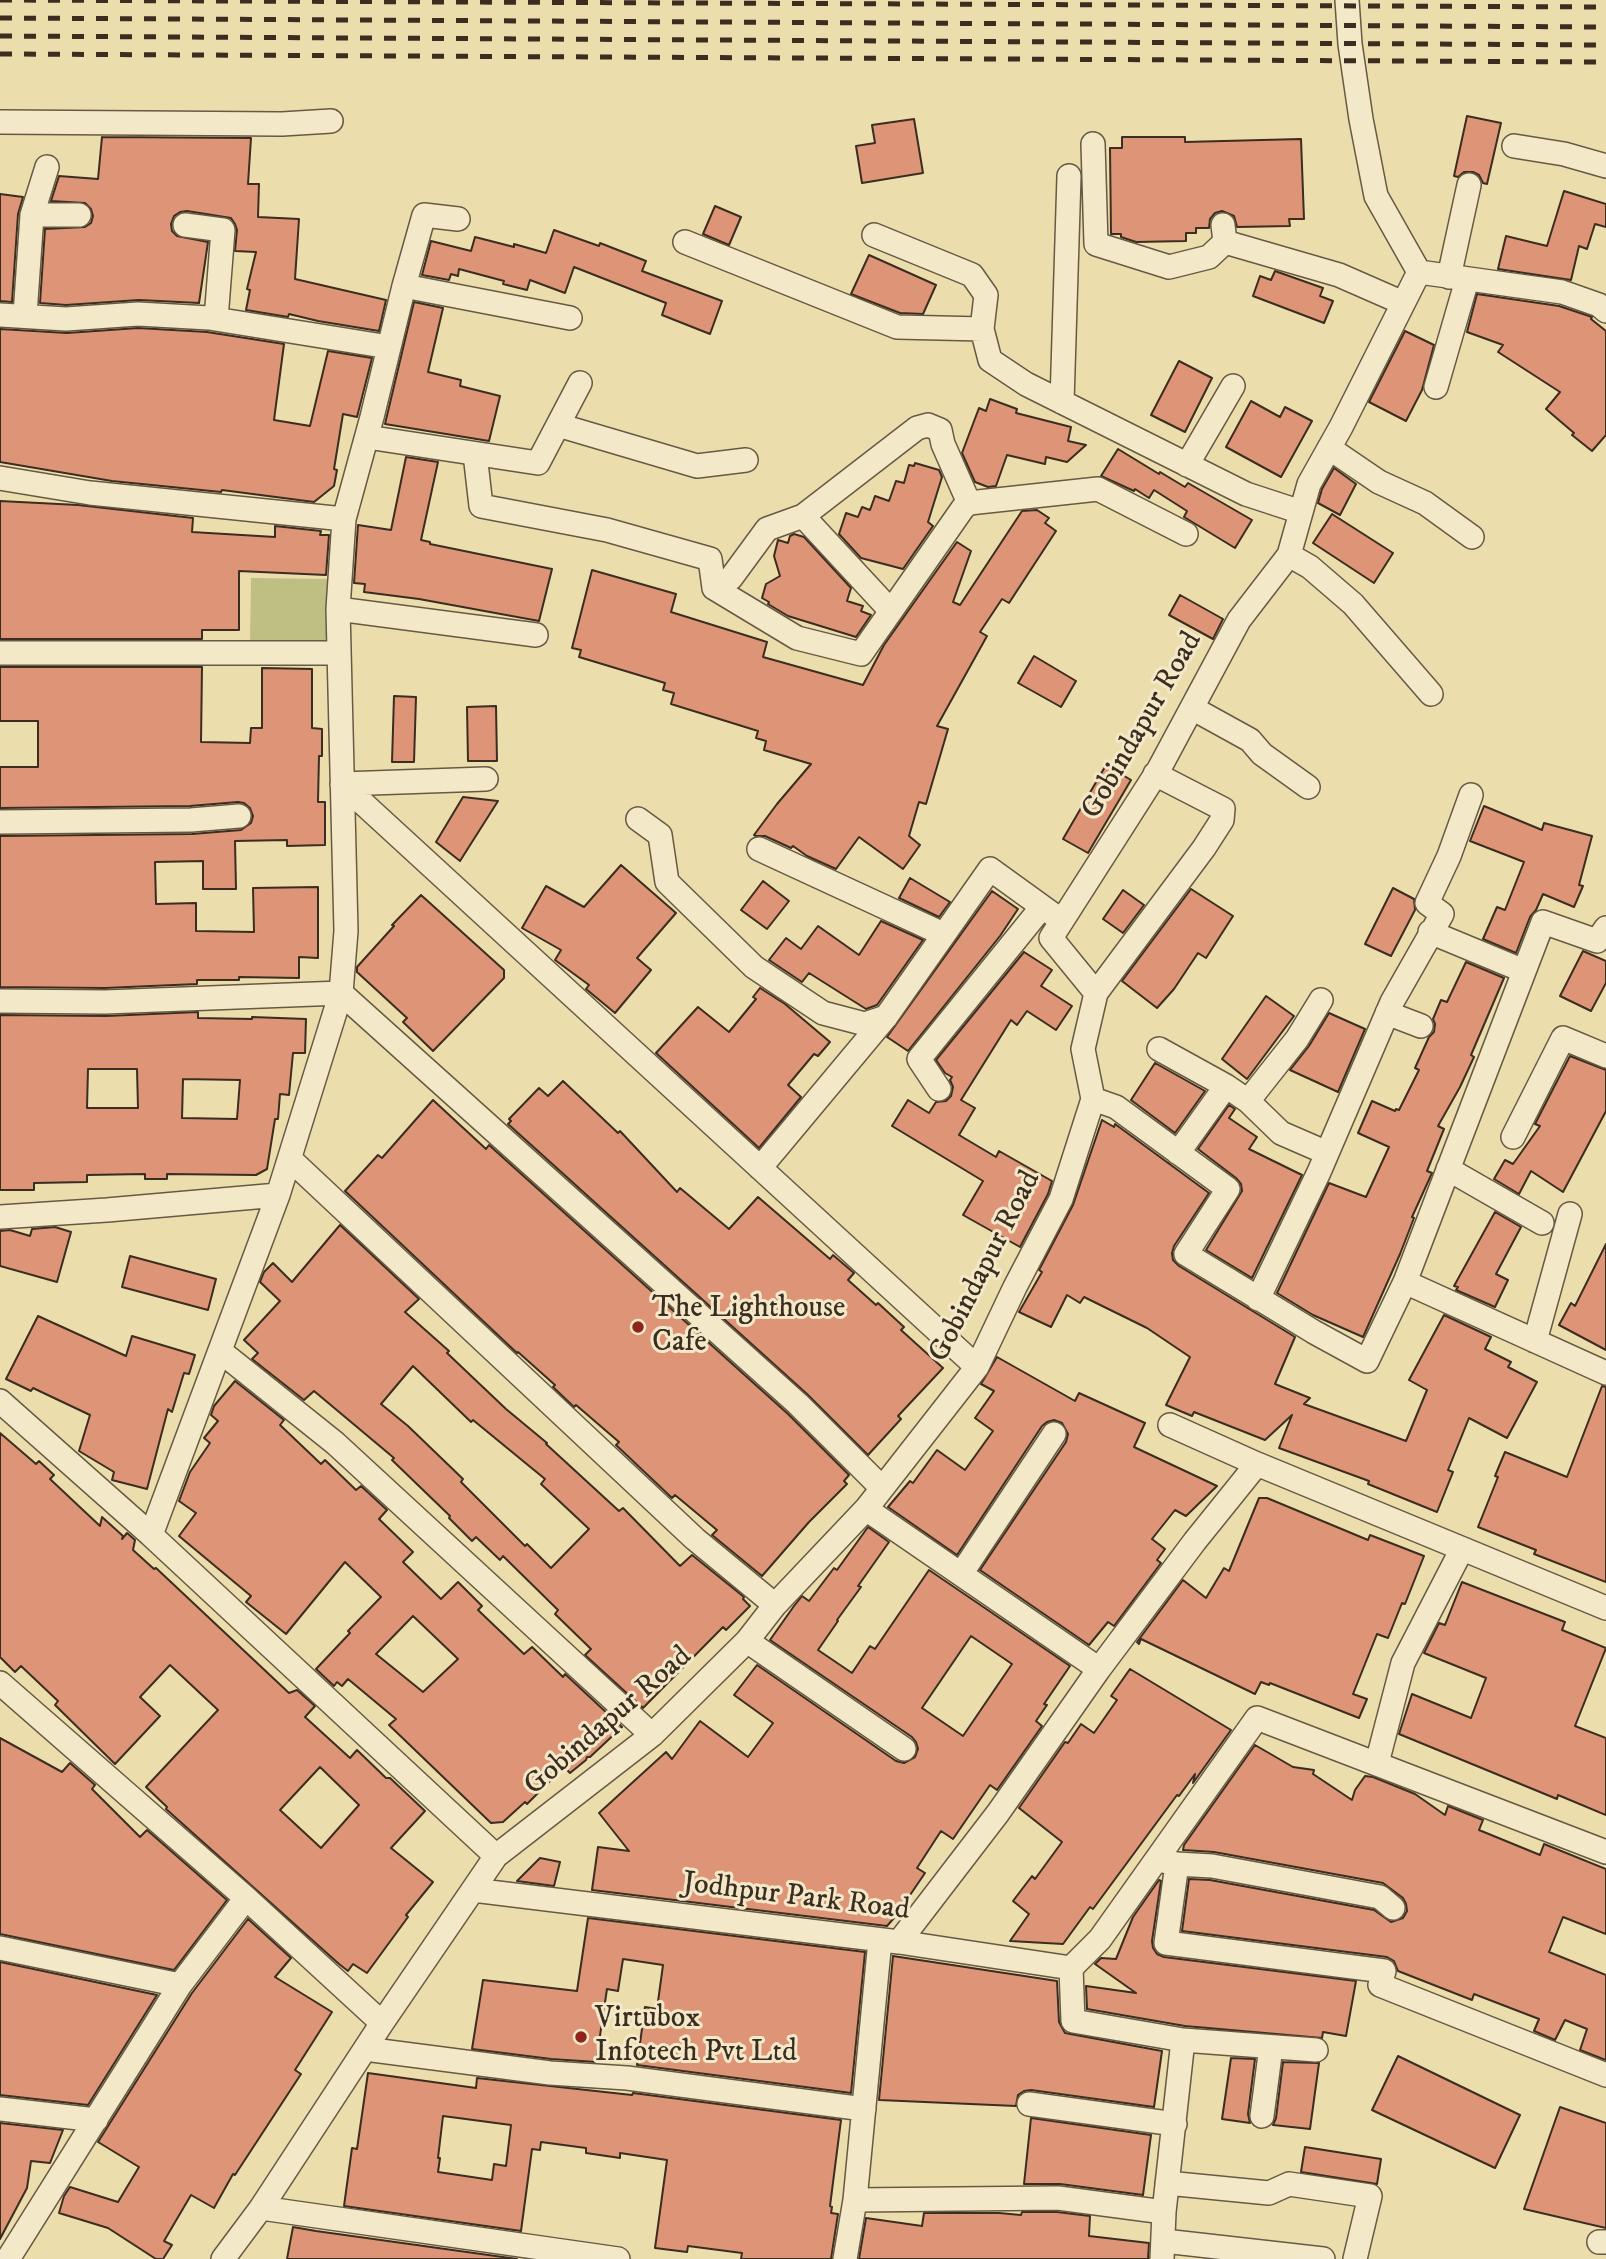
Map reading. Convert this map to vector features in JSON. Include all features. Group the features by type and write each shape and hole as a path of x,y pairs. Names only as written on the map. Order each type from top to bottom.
{"street":[{"path":"1347,0 1350,44 1376,196 1419,272 1562,292 1598,305 1606,311"},
{"path":"0,122 282,124 331,121"},
{"path":"1093,144 1096,244 1168,267 1209,257 1224,233 1339,275 1403,303"},
{"path":"1514,146 1564,154 1606,166"},
{"path":"24,315 32,215 47,167"},
{"path":"1062,402 1069,176"},
{"path":"1436,387 1458,278 1469,185"},
{"path":"32,215 79,215"},
{"path":"151,1535 278,1195 341,993 346,931 338,609 344,519 424,215 458,219"},
{"path":"185,225 223,230 216,319"},
{"path":"874,235 972,275 986,295 982,329 990,360 1026,384 1247,494 1301,512"},
{"path":"685,242 897,327 982,329"},
{"name":"Gobindapur Road","path":"223,2259 261,2208 496,1856 652,1735 747,1641 775,1605 866,1509 976,1367 1061,1199 1093,1099 1083,1049 1096,993 1051,938 1155,774 1239,620 1289,555 1309,484 1419,272"},
{"path":"404,286 570,318"},
{"path":"0,315 66,319 138,314 216,319 389,346"},
{"path":"367,438 538,463 580,383"},
{"path":"1187,464 1233,386"},
{"path":"558,425 697,466 746,460"},
{"path":"714,588 731,578 767,529 803,516 917,428 928,425 940,430 943,444 969,503"},
{"path":"1329,448 1379,482 1425,503 1472,537"},
{"path":"475,453 481,506 607,530 710,559 714,588"},
{"path":"0,478 90,493 344,519"},
{"path":"714,588 797,638 861,654 969,503 1098,489 1186,534"},
{"path":"803,516 890,610"},
{"path":"1289,555 1310,567 1353,604 1431,694"},
{"path":"338,609 536,635"},
{"path":"0,653 340,653"},
{"path":"1192,708 1250,740 1262,754 1308,787"},
{"path":"1096,993 1222,820 1223,809 1155,774"},
{"path":"342,784 486,779"},
{"path":"342,784 976,1367"},
{"path":"1258,1299 1327,1153 1387,1013 1430,932 1442,915 1427,903 1449,856 1471,795"},
{"path":"0,822 191,820 239,816"},
{"path":"638,818 660,835 667,882 754,967 824,1013 865,1024 886,1017"},
{"path":"759,849 943,934"},
{"path":"760,1168 886,1017 990,869 1062,921"},
{"path":"939,1089 919,1059 1042,907"},
{"path":"1093,1099 1116,1107 1228,1189 1186,1254 1367,1361 1405,1282 1543,922 1597,941 1606,928"},
{"path":"1430,932 1524,971"},
{"path":"0,1001 105,1002 341,993 798,1404 882,1488"},
{"path":"1248,1101 1297,1040 1321,1000"},
{"path":"1387,1013 1421,1026"},
{"path":"1513,1137 1563,1038 1606,1056"},
{"path":"1159,1049 1248,1101 1281,1133 1327,1153"},
{"path":"1178,1153 1226,1086"},
{"path":"290,1160 695,1539 775,1605"},
{"path":"1448,1169 1542,1223"},
{"path":"0,1217 278,1195"},
{"path":"1535,1341 1570,1214"},
{"path":"1405,1282 1606,1373"},
{"path":"220,1351 335,1443 652,1735"},
{"path":"0,1401 151,1535 496,1856"},
{"path":"1170,1425 1257,1464 1606,1608"},
{"path":"961,1574 1054,1434"},
{"path":"845,2259 889,1941 998,1813 1099,1668 1257,1464"},
{"path":"866,1509 1099,1668"},
{"path":"1377,1763 1403,1663 1462,1549"},
{"path":"747,1641 904,1749"},
{"path":"0,1684 246,1898 382,2023"},
{"path":"1316,2050 1182,2040 1073,2021 1070,1968 1100,1939 1167,1862 1257,1718 1606,1852"},
{"path":"1167,1862 1212,1866 1380,1897 1394,1908"},
{"path":"1167,1862 1166,1943 1384,1971 1380,1985 1606,2075"},
{"name":"Jodhpur Park Road","path":"472,1890 889,1941 1070,1968"},
{"path":"8,2259 180,1985 246,1898"},
{"path":"0,1948 180,1985"},
{"path":"1182,2040 1164,2212 1163,2250 1323,2259"},
{"path":"1262,2116 1271,2047"},
{"path":"365,2049 550,2073 627,2078 864,2109"},
{"path":"1029,2104 1175,2124"},
{"path":"0,2109 96,2120"},
{"path":"1167,2183 1269,2193 1289,2184 1370,2196 1355,2259"},
{"path":"855,2200 1058,2198 1164,2212"},
{"path":"261,2208 613,2259"}],"green space":[{"path":"251,578 333,579 331,646 250,644"}],"building":[{"path":"1467,116 1501,123 1487,184 1473,172 1454,176"},
{"path":"914,119 923,173 862,183 856,146 875,143 872,125"},
{"path":"102,137 251,138 248,184 259,184 258,217 299,219 295,279 386,300 379,331 289,314 288,317 246,310 250,290 247,289 256,252 235,251 237,230 231,218 187,211 174,216 171,224 172,231 177,236 208,242 199,303 139,300 66,305 40,303 45,229 85,227 91,223 93,216 85,203 51,201 59,176 98,179"},
{"path":"1122,137 1185,137 1185,142 1301,139 1304,219 1289,219 1290,226 1237,227 1234,216 1222,211 1215,213 1210,219 1209,228 1196,228 1196,233 1186,233 1186,241 1136,242 1121,237 1121,234 1111,234 1110,148 1122,148"},
{"path":"1564,191 1606,204 1606,227 1595,224 1587,249 1579,246 1571,280 1498,269 1506,236 1547,246"},
{"path":"0,194 23,197 18,214 12,302 0,301"},
{"path":"715,206 741,217 729,245 703,234"},
{"path":"554,230 599,246 600,243 646,261 642,271 722,301 710,334 662,315 666,303 574,267 565,293 530,280 527,290 459,269 458,276 451,274 449,280 422,275 431,241 471,251 475,237 546,253"},
{"path":"869,255 936,285 923,314 900,313 851,294"},
{"path":"1275,271 1323,288 1320,296 1333,301 1324,323 1253,296 1260,276 1271,280"},
{"path":"1477,294 1559,306 1592,317 1591,319 1606,331 1606,435 1592,451 1546,409 1560,392 1498,352 1503,345 1467,332"},
{"path":"414,302 443,308 428,372 461,380 460,386 500,396 489,441 385,424"},
{"path":"138,328 207,332 284,344 274,420 310,426 328,351 372,358 357,417 343,414 334,469 337,470 334,486 314,502 222,490 112,481 0,462 0,329 67,333"},
{"path":"1405,331 1434,345 1422,390 1406,421 1369,402"},
{"path":"1179,361 1212,378 1185,432 1151,415"},
{"path":"990,399 1017,409 1016,413 1071,427 1068,441 1086,445 1067,462 1046,457 1045,464 1007,455 996,486 988,487 975,482 962,453 979,408 986,411"},
{"path":"1251,401 1280,417 1285,407 1312,421 1281,477 1226,447"},
{"path":"1118,449 1159,474 1160,472 1185,487 1188,483 1252,520 1235,548 1184,517 1187,511 1154,490 1149,498 1135,489 1134,491 1101,476"},
{"path":"406,457 438,462 421,540 552,569 539,621 364,592 365,584 354,583 358,525 391,530"},
{"path":"915,463 939,470 942,477 928,522 933,526 903,569 861,558 839,534 846,513 858,517 862,507 870,510 875,496 889,501 896,481 904,483 909,465 914,466"},
{"path":"1334,468 1356,484 1340,515 1318,503 1322,489"},
{"path":"0,501 78,505 193,518 192,532 275,537 275,526 321,531 320,535 329,535 326,575 239,571 239,630 202,630 202,639 0,639"},
{"path":"1037,510 1049,518 1045,523 1056,531 1009,603 1002,599 980,632 987,636 937,726 948,729 926,804 919,802 909,836 920,845 903,869 859,837 836,869 807,856 793,846 791,848 765,836 754,835 811,764 764,750 766,741 756,738 758,731 671,704 674,693 663,690 665,683 579,657 581,650 572,648 592,570 676,594 671,612 767,642 763,657 863,685 884,645 957,542 971,551 953,602 960,605 1022,511"},
{"path":"1332,514 1393,553 1374,583 1313,543"},
{"path":"794,534 804,537 851,588 847,601 863,606 861,611 871,615 856,637 788,616 762,598 766,584 780,576 774,556 778,540 788,543 790,536"},
{"path":"1180,595 1223,619 1213,639 1169,615"},
{"path":"1034,656 1076,681 1061,707 1018,683"},
{"path":"0,667 202,667 201,742 250,743 251,728 262,728 262,668 312,669 312,728 322,729 318,802 325,802 325,845 287,846 287,840 235,841 236,889 203,889 203,861 155,862 156,904 196,903 196,931 254,932 253,888 318,887 318,958 299,957 299,978 239,977 239,980 197,980 197,984 105,988 0,987 0,836 192,834 241,830 251,823 253,816 250,808 238,802 190,806 0,808 0,767 38,767 38,721 0,721"},
{"path":"394,696 416,697 414,762 392,762"},
{"path":"496,706 497,761 468,761 467,707"},
{"path":"1106,765 1131,780 1088,853 1063,839"},
{"path":"463,797 498,801 460,861 436,842"},
{"path":"1484,806 1542,830 1544,823 1592,836 1579,885 1583,886 1574,907 1543,894 1530,917 1516,953 1483,939 1497,907 1505,910 1524,862 1470,841"},
{"path":"621,865 676,913 637,958 651,970 615,1013 586,989 589,985 555,960 561,950 522,928 546,886 584,907"},
{"path":"910,878 950,902 939,917 899,898"},
{"path":"763,881 789,901 767,929 741,910"},
{"path":"1393,888 1414,899 1415,910 1391,956 1365,944"},
{"path":"1191,889 1233,916 1206,958 1198,953 1174,989 1157,1008 1122,981"},
{"path":"1123,890 1144,905 1123,933 1103,919"},
{"path":"992,891 1018,909 1000,936 908,1051 887,1037"},
{"path":"421,895 504,970 504,978 433,1051 403,1022 407,1018 357,972 357,967"},
{"path":"881,921 923,940 877,1005 866,1009 809,973 802,982 769,960 786,938 801,949 818,926 859,955"},
{"path":"1583,951 1606,961 1606,983 1591,1011 1560,996"},
{"path":"1024,952 1052,970 1041,986 1072,1006 1056,1030 1027,1011 1017,1025 1011,1020 961,1100 975,1108 959,1135 996,1157 999,1151 1052,1181 1020,1247 963,1215 983,1181 892,1126 908,1100 929,1113 936,1102 946,1101 951,1096 952,1077 945,1073 936,1060"},
{"path":"1466,962 1504,978 1471,1055 1474,1057 1438,1126 1444,1129 1427,1171 1432,1173 1363,1337 1313,1315 1277,1293 1329,1183 1366,1197 1389,1147 1358,1133 1372,1101 1395,1111 1399,1110 1419,1070 1415,1068 1434,1032 1433,1019 1441,1000 1447,1002"},
{"path":"760,988 785,1004 830,1042 818,1056 814,1054 788,1085 801,1097 759,1148 656,1053 698,1007 729,1032 756,999 753,997"},
{"path":"1266,996 1294,1016 1247,1079 1222,1059"},
{"path":"198,1012 198,1018 306,1019 305,1053 293,1053 289,1095 280,1094 278,1119 275,1119 267,1169 256,1175 167,1174 167,1179 145,1179 145,1174 87,1175 87,1182 34,1183 34,1190 0,1190 0,1015 106,1016","holes":["88,1069 137,1069 138,1108 87,1108","183,1079 240,1080 237,1119 182,1118"]},
{"path":"1329,1013 1365,1029 1338,1092 1290,1070 1309,1046"},
{"path":"1570,1056 1606,1070 1606,1111 1563,1192 1531,1171 1519,1194 1494,1179 1505,1160 1513,1164 1540,1126 1535,1124"},
{"path":"1155,1063 1205,1091 1175,1133 1131,1100"},
{"path":"563,1081 618,1133 620,1131 677,1192 680,1188 729,1229 758,1197 830,1259 833,1255 854,1273 848,1280 904,1327 901,1330 943,1368 898,1416 901,1419 868,1455 807,1394 508,1124 511,1121 509,1119 539,1088 548,1096"},
{"path":"433,1100 486,1149 489,1145 788,1414 849,1475 844,1481 847,1484 809,1522 762,1576 712,1535 717,1530 675,1495 672,1498 616,1445 619,1442 576,1405 574,1407 553,1387 555,1385 517,1353 345,1191 378,1155 382,1158"},
{"path":"1229,1105 1235,1109 1229,1118 1257,1137 1249,1149 1302,1175 1252,1278 1206,1250 1242,1191 1236,1178 1198,1149"},
{"path":"1102,1120 1114,1127 1115,1124 1209,1193 1174,1246 1173,1260 1295,1337 1275,1384 1310,1398 1304,1404 1406,1441 1427,1390 1409,1380 1444,1315 1491,1337 1485,1349 1511,1362 1508,1367 1537,1382 1507,1438 1469,1418 1448,1470 1453,1472 1437,1512 1368,1484 1369,1481 1279,1448 1292,1415 1265,1440 1194,1412 1192,1416 1166,1405 1190,1357 1147,1328 1084,1297 1080,1303 1067,1295 1051,1327 1019,1312 1042,1272 1039,1270 1073,1205"},
{"path":"1495,1212 1521,1227 1496,1274 1508,1280 1495,1307 1456,1290 1458,1287 1454,1286"},
{"path":"340,1225 419,1299 405,1312 449,1351 447,1353 506,1409 547,1443 619,1511 623,1508 680,1566 692,1555 744,1597 750,1606 726,1630 723,1627 643,1708 585,1655 591,1649 555,1614 558,1610 503,1556 500,1560 476,1537 472,1541 392,1460 394,1458 314,1391 304,1400 252,1359 258,1353 244,1340 280,1301 260,1282 264,1272 273,1263 292,1282","holes":["413,1366 471,1422 473,1420 545,1479 541,1484 589,1529 551,1568 461,1482 463,1479 381,1404"]},
{"path":"55,1227 71,1232 57,1282 0,1266 0,1231 10,1230 30,1236 32,1229"},
{"path":"1606,1244 1606,1350 1559,1325 1571,1303 1575,1306"},
{"path":"130,1256 216,1279 208,1310 122,1287"},
{"path":"38,1316 126,1356 132,1336 195,1355 189,1374 184,1373 172,1412 168,1409 147,1489 112,1480 114,1472 79,1451 90,1415 33,1388 31,1391 6,1379"},
{"path":"997,1357 1075,1401 1079,1393 1145,1423 1134,1447 1217,1486 1186,1516 1175,1510 1152,1539 1165,1549 1157,1560 1161,1563 1114,1626 1108,1622 1089,1645 980,1570 1066,1442 1068,1434 1062,1423 1054,1420 1042,1426 957,1555 888,1507 910,1481 913,1483 937,1450 965,1470 993,1431 975,1418 994,1391 981,1384"},
{"path":"235,1381 284,1420 280,1425 321,1464 325,1460 356,1490 361,1486 387,1510 379,1519 413,1552 403,1562 441,1599 458,1582 482,1606 478,1610 524,1654 532,1647 622,1727 570,1773 564,1767 527,1804 525,1802 503,1822 491,1823 389,1725 396,1719 348,1679 342,1686 337,1682 334,1686 316,1669 381,1597 345,1562 286,1634 246,1602 251,1596 179,1536 196,1513 179,1501 190,1472 210,1443 204,1438 218,1421 211,1415 214,1406","holes":["413,1616 458,1659 423,1692 376,1654"]},
{"path":"1602,1386 1606,1387 1606,1582 1534,1554 1536,1550 1478,1527 1505,1452 1567,1477"},
{"path":"0,1433 36,1464 39,1461 54,1475 50,1479 100,1526 102,1517 123,1536 122,1539 127,1533 135,1540 133,1550 156,1568 289,1693 297,1690 315,1706 305,1717 350,1758 357,1750 425,1811 391,1848 433,1882 406,1915 408,1917 367,1973 353,1964 348,1971 166,1809 146,1787 218,1710 170,1665 140,1697 160,1716 115,1764 55,1705 58,1701 21,1666 15,1672 0,1657","holes":["320,1767 359,1805 321,1848 280,1810"]},
{"path":"1259,1498 1267,1498 1368,1540 1370,1535 1424,1556 1388,1638 1377,1634 1353,1694 1367,1699 1359,1718 1270,1683 1261,1682 1255,1694 1141,1639 1139,1644 1137,1642 1183,1580 1206,1598 1224,1568 1229,1571"},
{"path":"868,1527 889,1542 818,1650 852,1673 870,1646 875,1649 929,1570 1070,1666 1044,1704 1047,1705 1036,1721 1042,1726 997,1790 990,1785 953,1839 941,1831 917,1868 925,1873 906,1901 908,1902 887,1926 592,1890 598,1847 629,1851 599,1813 666,1752 672,1759 700,1721 748,1757 773,1723 734,1695 757,1665 896,1761 904,1763 915,1757 918,1749 912,1737 770,1640 802,1596 809,1601 834,1568 837,1570","holes":["971,1636 1012,1664 963,1736 922,1708"]},
{"path":"1462,1582 1565,1622 1562,1630 1606,1648 1575,1726 1606,1738 1606,1815 1558,1795 1557,1799 1399,1734 1412,1694 1471,1718 1486,1678 1424,1653 1439,1623 1445,1625"},
{"path":"1130,1669 1231,1730 1193,1783 1195,1774 1093,1909 1090,1907 1063,1944 1010,1941 1029,1914 1013,1901 1032,1876 1035,1879 1062,1842 1019,1808 1065,1742 1068,1743 1081,1724 1094,1733 1117,1700 1111,1696"},
{"path":"0,1738 62,1772 70,1763 95,1785 92,1789 140,1837 147,1830 227,1900 174,1970 0,1934"},
{"path":"1255,1745 1293,1767 1314,1770 1313,1774 1352,1800 1355,1790 1365,1776 1373,1777 1415,1794 1445,1815 1448,1806 1483,1820 1479,1830 1540,1855 1544,1844 1606,1869 1606,1934 1563,1917 1549,1952 1606,1975 1606,2060 1580,2050 1587,2029 1565,2020 1555,2040 1534,2031 1539,2019 1474,1994 1472,2000 1398,1971 1394,1961 1387,1957 1182,1931 1189,1879 1210,1880 1374,1910 1391,1922 1403,1918 1407,1911 1403,1898 1383,1883 1214,1852 1183,1850"},
{"path":"540,1858 560,1862 554,1886 517,1881"},
{"path":"1159,1880 1161,1881 1152,1941 1157,1954 1356,1981 1346,2036 1323,2032 1322,2038 1185,2026 1087,2009 1086,1986 1136,1993 1095,1964 1101,1958 1116,1959 1133,1917"},
{"path":"588,1918 865,1952 851,2093 637,2065 645,2007 657,2009 663,1965 623,1959 618,1991 607,1989 596,2062 472,2049 483,1980 577,1991"},
{"path":"248,1919 291,1958 275,1977 332,2012 295,2070 301,2074 235,2175 233,2174 214,2208 191,2195 164,2241 172,2245 163,2259 156,2259 108,2228 59,2213 70,2187 118,2202 139,2167 98,2142 192,1993"},
{"path":"893,1956 1057,1981 1059,2022 1065,2033 1162,2051 1154,2107 1031,2090 1018,2095 1016,2106 879,2100"},
{"path":"0,1962 157,1995 88,2105 0,2095"},
{"path":"1398,2056 1520,2115 1495,2168 1372,2110"},
{"path":"1231,2058 1255,2059 1248,2114 1250,2123 1222,2119"},
{"path":"1283,2062 1319,2063 1310,2129 1273,2125"},
{"path":"368,2073 476,2088 477,2078 633,2093 841,2120 830,2206 831,2213 838,2214 831,2259 741,2259 742,2253 688,2246 687,2252 655,2248 667,2160 620,2153 620,2158 586,2153 586,2148 541,2142 540,2150 532,2149 521,2231 344,2206 352,2148 357,2149","holes":["443,2116 511,2125 506,2166 494,2164 492,2180 438,2172"]},
{"path":"1560,2107 1606,2123 1606,2228 1524,2209"},
{"path":"1031,2118 1151,2135 1143,2195 1060,2184 1024,2184"},
{"path":"0,2123 63,2130 50,2163 31,2161 27,2188 0,2239"},
{"path":"1305,2147 1381,2159 1377,2184 1301,2172"},
{"path":"1022,2212 1090,2216 1089,2236 1149,2243 1148,2259 859,2259 866,2218 922,2226 924,2213 1021,2215"},
{"path":"293,2227 316,2231 517,2259 287,2259"}],"railway":[{"path":"0,0 1606,7"},
{"path":"0,18 1606,27"},
{"path":"0,36 1606,45"},
{"path":"0,54 1606,62"}],"place":[{"name":"The Lighthouse Cafe","path":"638,1327"},
{"name":"Virtubox Infotech Pvt Ltd","path":"581,2037"}]}
